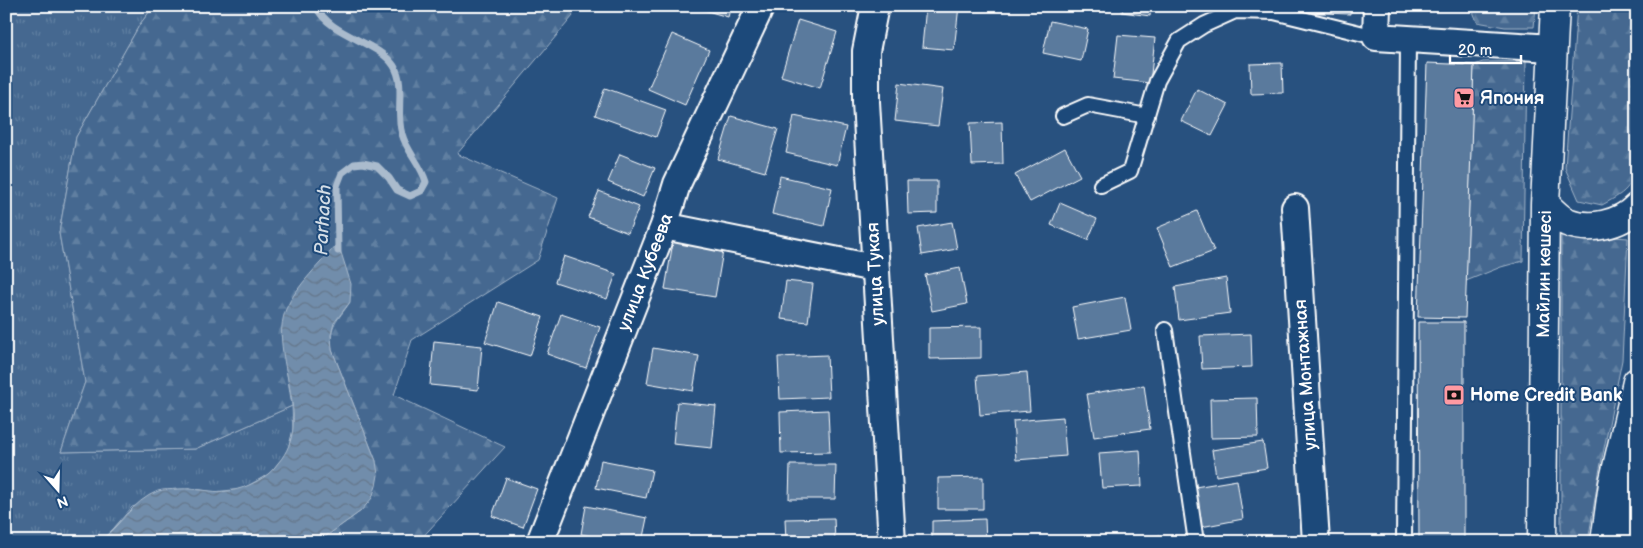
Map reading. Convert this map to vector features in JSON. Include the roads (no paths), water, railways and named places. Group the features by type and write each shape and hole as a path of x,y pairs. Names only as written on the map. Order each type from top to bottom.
{"main road":[{"name":"Майлин көшесі","path":"1542,542 1545,204 1555,6"},
{"path":"1545,204 1566,222 1589,226 1617,221 1637,206"},
{"path":"1605,542 1613,484 1637,382"},
{"path":"1633,542 1637,481"}],"street":[{"name":"улица Кубеева","path":"540,542 664,226 677,184 761,6"},
{"name":"улица Тукая","path":"875,6 866,51 866,102 874,268 892,542"},
{"path":"1377,6 1376,36 1552,48"},
{"name":"улица Монтажная","path":"1295,208 1316,542"},
{"path":"664,226 874,268"}],"lane":[{"path":"1101,185 1130,171 1157,81 1179,41 1204,25 1235,10 1274,12 1376,36"},
{"path":"1404,542 1408,39"},
{"path":"1063,116 1088,105 1147,116"},
{"path":"1165,330 1196,542"}],"water":[{"path":"338,243 351,284 350,302 334,323 331,335 332,350 376,461 378,475 372,498 361,511 318,542 98,542 141,501 158,491 190,489 219,492 234,490 255,482 275,467 289,446 293,427 293,407 282,347 282,327 286,309 290,300 303,283"}],"waterway":[{"name":"Parhach","path":"316,6 331,25 377,50 387,57 394,66 398,74 400,90 399,117 402,134 426,182 421,191 410,196 397,190 389,178 377,166 363,163 354,164 342,173 337,186 338,251"}],"place":[{"name":"Япония","path":"1464,98"},
{"name":"Home Credit Bank","path":"1454,395"}]}
